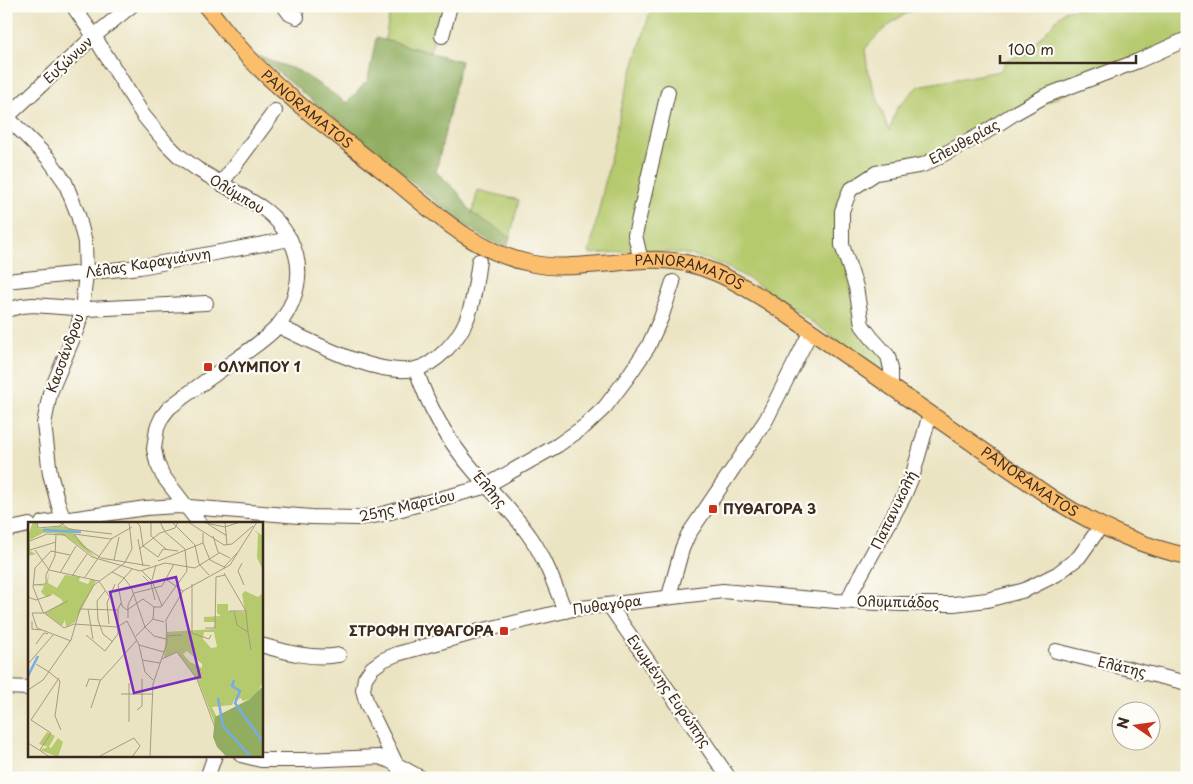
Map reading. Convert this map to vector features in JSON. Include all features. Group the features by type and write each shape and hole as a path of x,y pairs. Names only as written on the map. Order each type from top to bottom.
{"main road":[{"name":"PANORAMATOS","path":"206,6 251,61 292,98 449,224 479,245 515,260 547,266 576,266 641,260 680,262 715,272 755,293 1053,499 1101,526 1144,545 1187,556"}],"street":[{"name":"Ολύμπου","path":"73,6 159,136 184,160 268,212 290,239 297,258 298,279 291,303 278,326 262,340 173,405 164,413 160,420 155,443 156,463 163,476 198,522"},
{"name":"Ευζώνων","path":"7,116 94,36 130,6"},
{"path":"284,6 290,14 297,17"},
{"path":"442,36 450,6"},
{"name":"Ελευθερίας","path":"891,387 891,369 888,356 862,325 856,287 842,245 842,212 850,190 876,174 922,165 984,133 1015,112 1045,96 1138,62 1187,39"},
{"path":"641,260 635,235 668,92"},
{"path":"221,184 275,111"},
{"name":"Κασσάνδρου","path":"7,116 48,158 65,182 78,215 85,242 86,274 82,309 78,326 50,393 44,424 50,474 65,521"},
{"name":"Λέλας Καραγιάννη","path":"6,281 140,267 290,239"},
{"path":"278,326 345,356 378,366 401,370 416,369 435,359 450,347 467,320 479,261"},
{"name":"25ης Μαρτίου","path":"65,521 158,507 188,507 311,517 358,518 380,515 488,486 558,446 585,426 605,407 648,347 673,282"},
{"path":"6,310 34,305 82,309 206,302"},
{"path":"669,596 682,549 688,535 766,420 811,331"},
{"name":"Έλλης","path":"416,369 424,392 446,434 474,471 530,536 548,570 565,611"},
{"name":"Παπανικολή","path":"848,601 904,496 913,474 930,414"},
{"path":"6,530 28,525"},
{"name":"Ολυμπιάδος","path":"669,596 723,591 914,604 962,603 987,600 1038,585 1065,568 1083,552 1101,526"},
{"name":"Πυθαγόρα","path":"401,771 364,699 364,682 372,668 383,660 397,654 565,611 669,596"},
{"name":"Ενωμένης Ευρώπης","path":"609,605 729,778"},
{"path":"262,645 290,653 330,657 339,655"},
{"name":"Ελάτης","path":"1056,651 1187,682"},
{"path":"6,687 28,688"},
{"path":"207,778 215,756"},
{"path":"245,756 261,760 376,757 386,759 401,771 421,778"}],"green space":[{"path":"391,6 444,6 430,52 385,40"},
{"path":"652,6 922,6 890,24 865,49 868,72 889,131 897,108 918,86 1000,71 1007,60 1027,53 1065,10 1079,9 1082,6 1187,6 1187,36 946,150 851,188 840,212 858,312 885,361 884,372 761,286 717,264 684,254 661,251 589,254 624,97"},
{"path":"376,38 461,61 436,172 457,191 472,213 510,237 507,248 486,239 458,220 258,56 299,71 347,103 368,80"},
{"path":"478,190 519,200 510,237 472,213"}],"place":[{"name":"ΟΛΥΜΠΟΥ 1","path":"208,367"},
{"name":"ΠΥΘΑΓΟΡΑ 3","path":"713,509"},
{"name":"ΣΤΡΟΦΗ ΠΥΘΑΓΟΡΑ","path":"504,631"}]}
